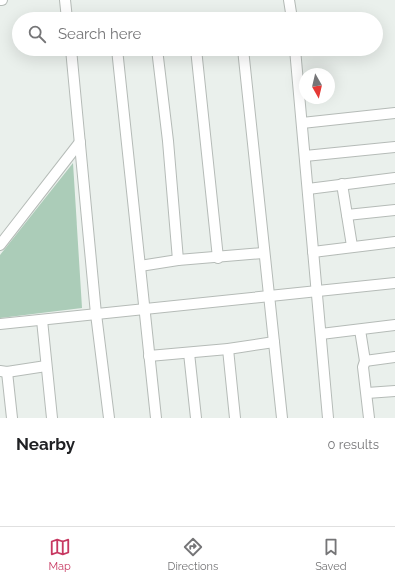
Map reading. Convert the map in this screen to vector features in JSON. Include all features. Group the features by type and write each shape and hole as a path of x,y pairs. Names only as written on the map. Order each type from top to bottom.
{"street":[{"path":"66,0 67,12"},
{"path":"289,0 291,12"},
{"path":"72,56 96,314 109,418"},
{"path":"118,56 132,174 156,418"},
{"path":"158,56 168,141 178,260"},
{"path":"197,56 218,258"},
{"path":"244,56 251,125 253,131 263,253 282,418"},
{"path":"296,56 328,418"},
{"path":"302,123 395,113"},
{"path":"0,245 80,142"},
{"path":"305,156 395,147"},
{"path":"308,188 395,178"},
{"path":"342,184 352,246"},
{"path":"347,215 395,210"},
{"path":"313,252 338,250 352,246 395,242"},
{"path":"140,266 178,260 218,258 263,253"},
{"path":"0,324 395,283"},
{"path":"42,320 52,418"},
{"path":"321,334 395,325"},
{"path":"360,330 365,361 363,367 369,418"},
{"path":"149,356 189,354 274,342"},
{"path":"228,349 235,418"},
{"path":"189,354 196,418"},
{"path":"365,361 395,357"},
{"path":"12,418 3,372 46,366"},
{"path":"367,393 395,391"}],"green space":[{"path":"73,163 82,308 0,318 0,255"}]}
